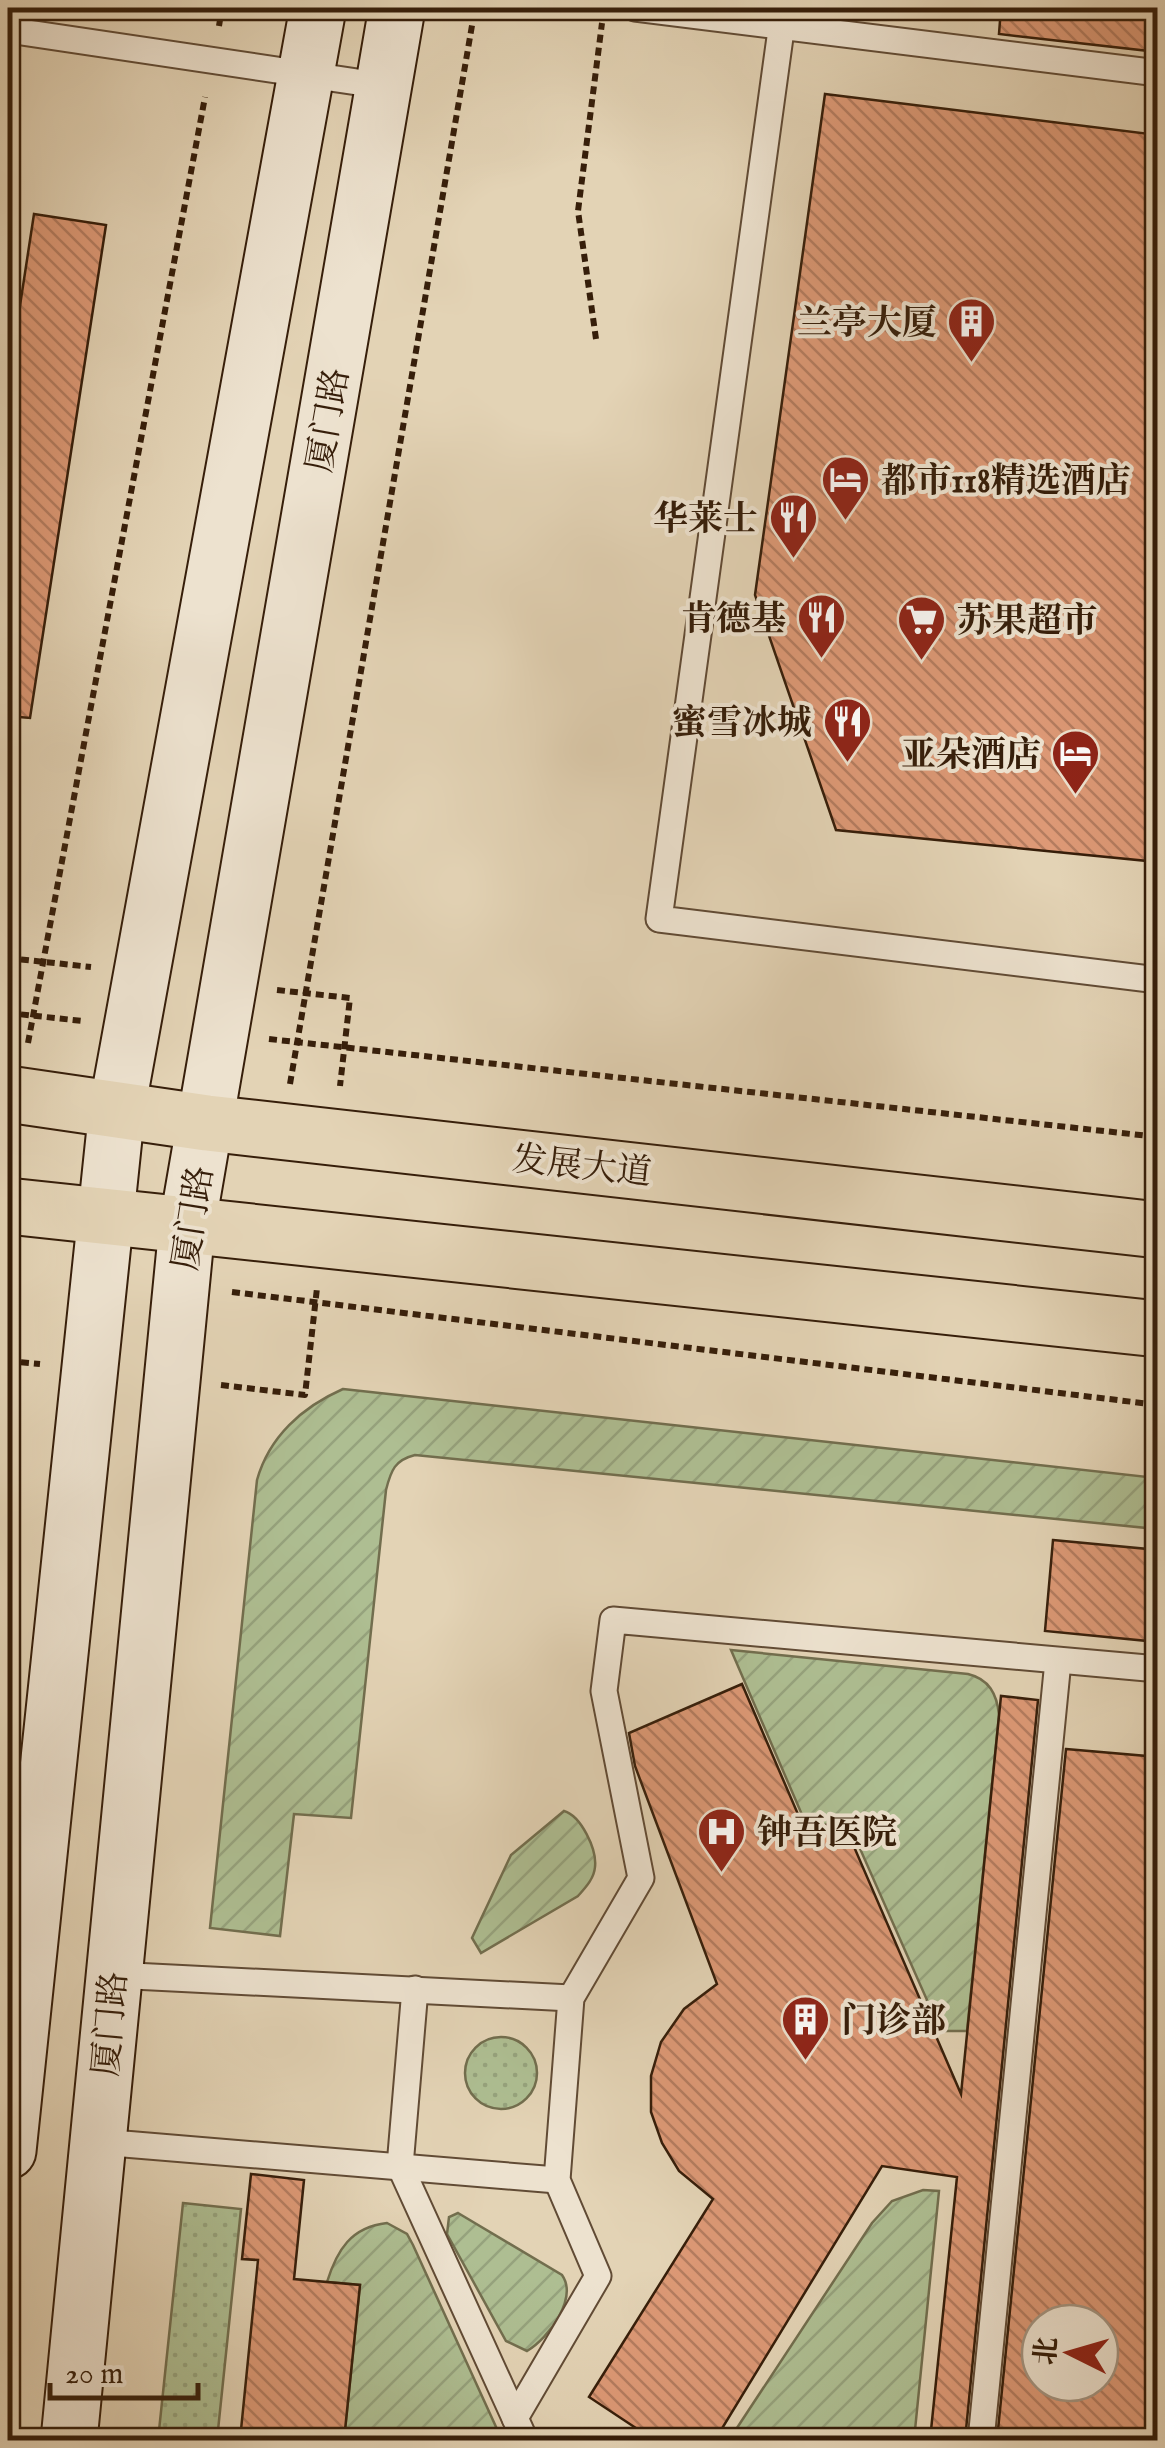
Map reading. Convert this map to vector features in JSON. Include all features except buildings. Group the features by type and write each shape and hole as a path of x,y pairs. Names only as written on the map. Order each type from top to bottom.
{"main road":[{"name":"发展大道","path":"13,1095 207,1122 1158,1230"},
{"path":"8,1206 1158,1330"}],"street":[{"path":"8,2151 20,1897 117,1108 318,8"},
{"name":"厦门路","path":"70,2440 187,1227 397,8"}],"lane":[{"path":"635,8 783,16 1158,73"},
{"path":"783,16 659,919 1158,980"},
{"path":"8,30 384,86"},
{"path":"520,2429 598,2276 557,2180 571,1998 640,1878 604,1691 613,1620 1158,1669"},
{"path":"981,2440 1058,1661"},
{"path":"113,1974 571,1998"},
{"path":"415,1989 400,2166 520,2429"},
{"path":"100,2142 557,2180"}],"path":[{"path":"13,1095 33,1016 222,8"},
{"path":"596,339 578,211 604,8"},
{"path":"8,1013 132,1026"},
{"path":"222,1034 1158,1137"},
{"path":"182,1285 1158,1405"}],"green space":[{"path":"343,1389 1157,1478 1157,1529 408,1457 395,1467 386,1490 351,1818 294,1814 280,1936 210,1928 257,1480 270,1450 289,1425"},
{"path":"731,1650 968,1674 991,1689 999,1715 967,2031 928,2031 921,2020 927,2000 846,1817 809,1831"},
{"path":"564,1811 582,1826 591,1843 595,1860 591,1879 578,1896 481,1953 472,1938 511,1855"},
{"path":"501,2037 527,2047 537,2073 527,2099 501,2109 475,2099 465,2073 475,2047"},
{"path":"923,2190 939,2191 914,2440 729,2440 872,2223 892,2201"},
{"path":"183,2203 241,2209 217,2440 158,2440"},
{"path":"458,2213 562,2275 566,2295 559,2317 527,2351 506,2341 447,2234 449,2217"},
{"path":"387,2223 407,2234 413,2245 502,2440 344,2440 360,2285 327,2282 347,2242 364,2229"}],"place":[{"name":"兰亭大厦","path":"972,364"},
{"name":"都市118精选酒店","path":"846,522"},
{"name":"华莱士","path":"793,560"},
{"name":"肯德基","path":"821,660"},
{"name":"苏果超市","path":"922,662"},
{"name":"蜜雪冰城","path":"847,764"},
{"name":"亚朵酒店","path":"1076,796"},
{"name":"钟吾医院","path":"722,1874"},
{"name":"门诊部","path":"806,2062"}]}
